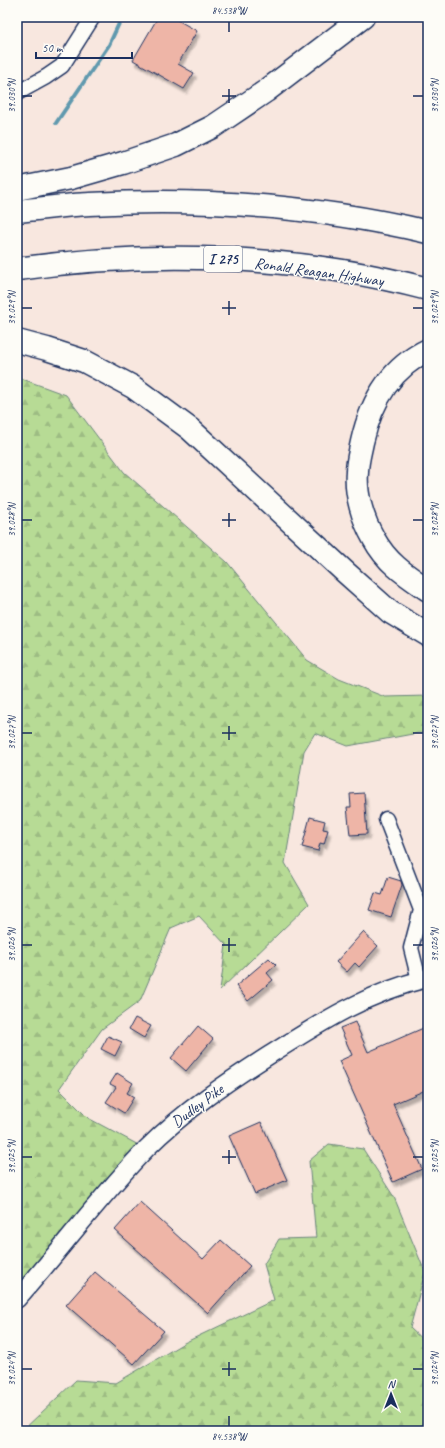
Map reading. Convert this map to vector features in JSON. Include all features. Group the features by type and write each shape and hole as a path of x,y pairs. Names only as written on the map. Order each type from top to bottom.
{"highway":[{"path":"17,189 71,178 123,163 176,145 214,126 266,91 363,17"},
{"path":"17,211 126,202 233,203 330,213 428,232"},
{"name":"Ronald Reagan Highway","path":"17,269 44,265 127,259 198,258 270,262 311,267 372,277 428,289"},
{"path":"17,341 84,361 134,387 190,429 390,612 428,635"},
{"path":"428,350 399,368 376,400 366,423 357,473 362,513 373,538 388,560 407,576 428,590"}],"street":[{"path":"17,93 46,77 62,66 93,17"},
{"path":"386,819 421,910 411,948 424,979"},
{"name":"Dudley Pike","path":"17,1299 102,1198 146,1149 176,1120 239,1075 341,1011 372,996 424,979"}],"green space":[{"path":"17,377 66,395 124,472 227,562 307,660 339,679 385,697 428,696 428,733 418,733 348,746 315,733 304,751 285,863 309,904 220,990 226,945 199,916 171,928 140,1001 102,1029 59,1089 88,1118 146,1149 17,1299"},
{"path":"329,1144 363,1149 394,1197 425,1272 410,1328 428,1345 428,1431 22,1431 76,1380 116,1383 184,1343 274,1300 264,1264 279,1239 316,1238 309,1161"}],"building":[{"path":"158,17 172,17 197,31 178,64 194,73 184,89 133,60"},
{"path":"364,793 367,834 350,835 347,807 351,807 350,794"},
{"path":"310,817 325,821 323,829 328,830 324,844 320,843 318,851 302,847"},
{"path":"388,877 401,881 402,885 391,917 369,910 375,893 382,895"},
{"path":"363,932 378,946 359,967 355,963 347,972 336,962"},
{"path":"269,958 276,965 267,973 273,980 248,1001 236,986"},
{"path":"135,1018 151,1026 144,1038 129,1029"},
{"path":"355,1022 368,1052 428,1026 428,1089 393,1104 422,1169 393,1182 339,1061 352,1055 340,1028"},
{"path":"198,1026 213,1039 186,1071 171,1058"},
{"path":"108,1036 122,1042 115,1056 101,1049"},
{"path":"117,1073 133,1083 127,1093 134,1097 124,1113 106,1102 116,1087 110,1084"},
{"path":"261,1122 287,1180 255,1194 229,1136"},
{"path":"140,1202 203,1259 221,1240 250,1266 208,1313 115,1230"},
{"path":"95,1272 164,1331 134,1364 66,1305"}],"waterway":[{"path":"56,123 109,45 122,17"}]}
